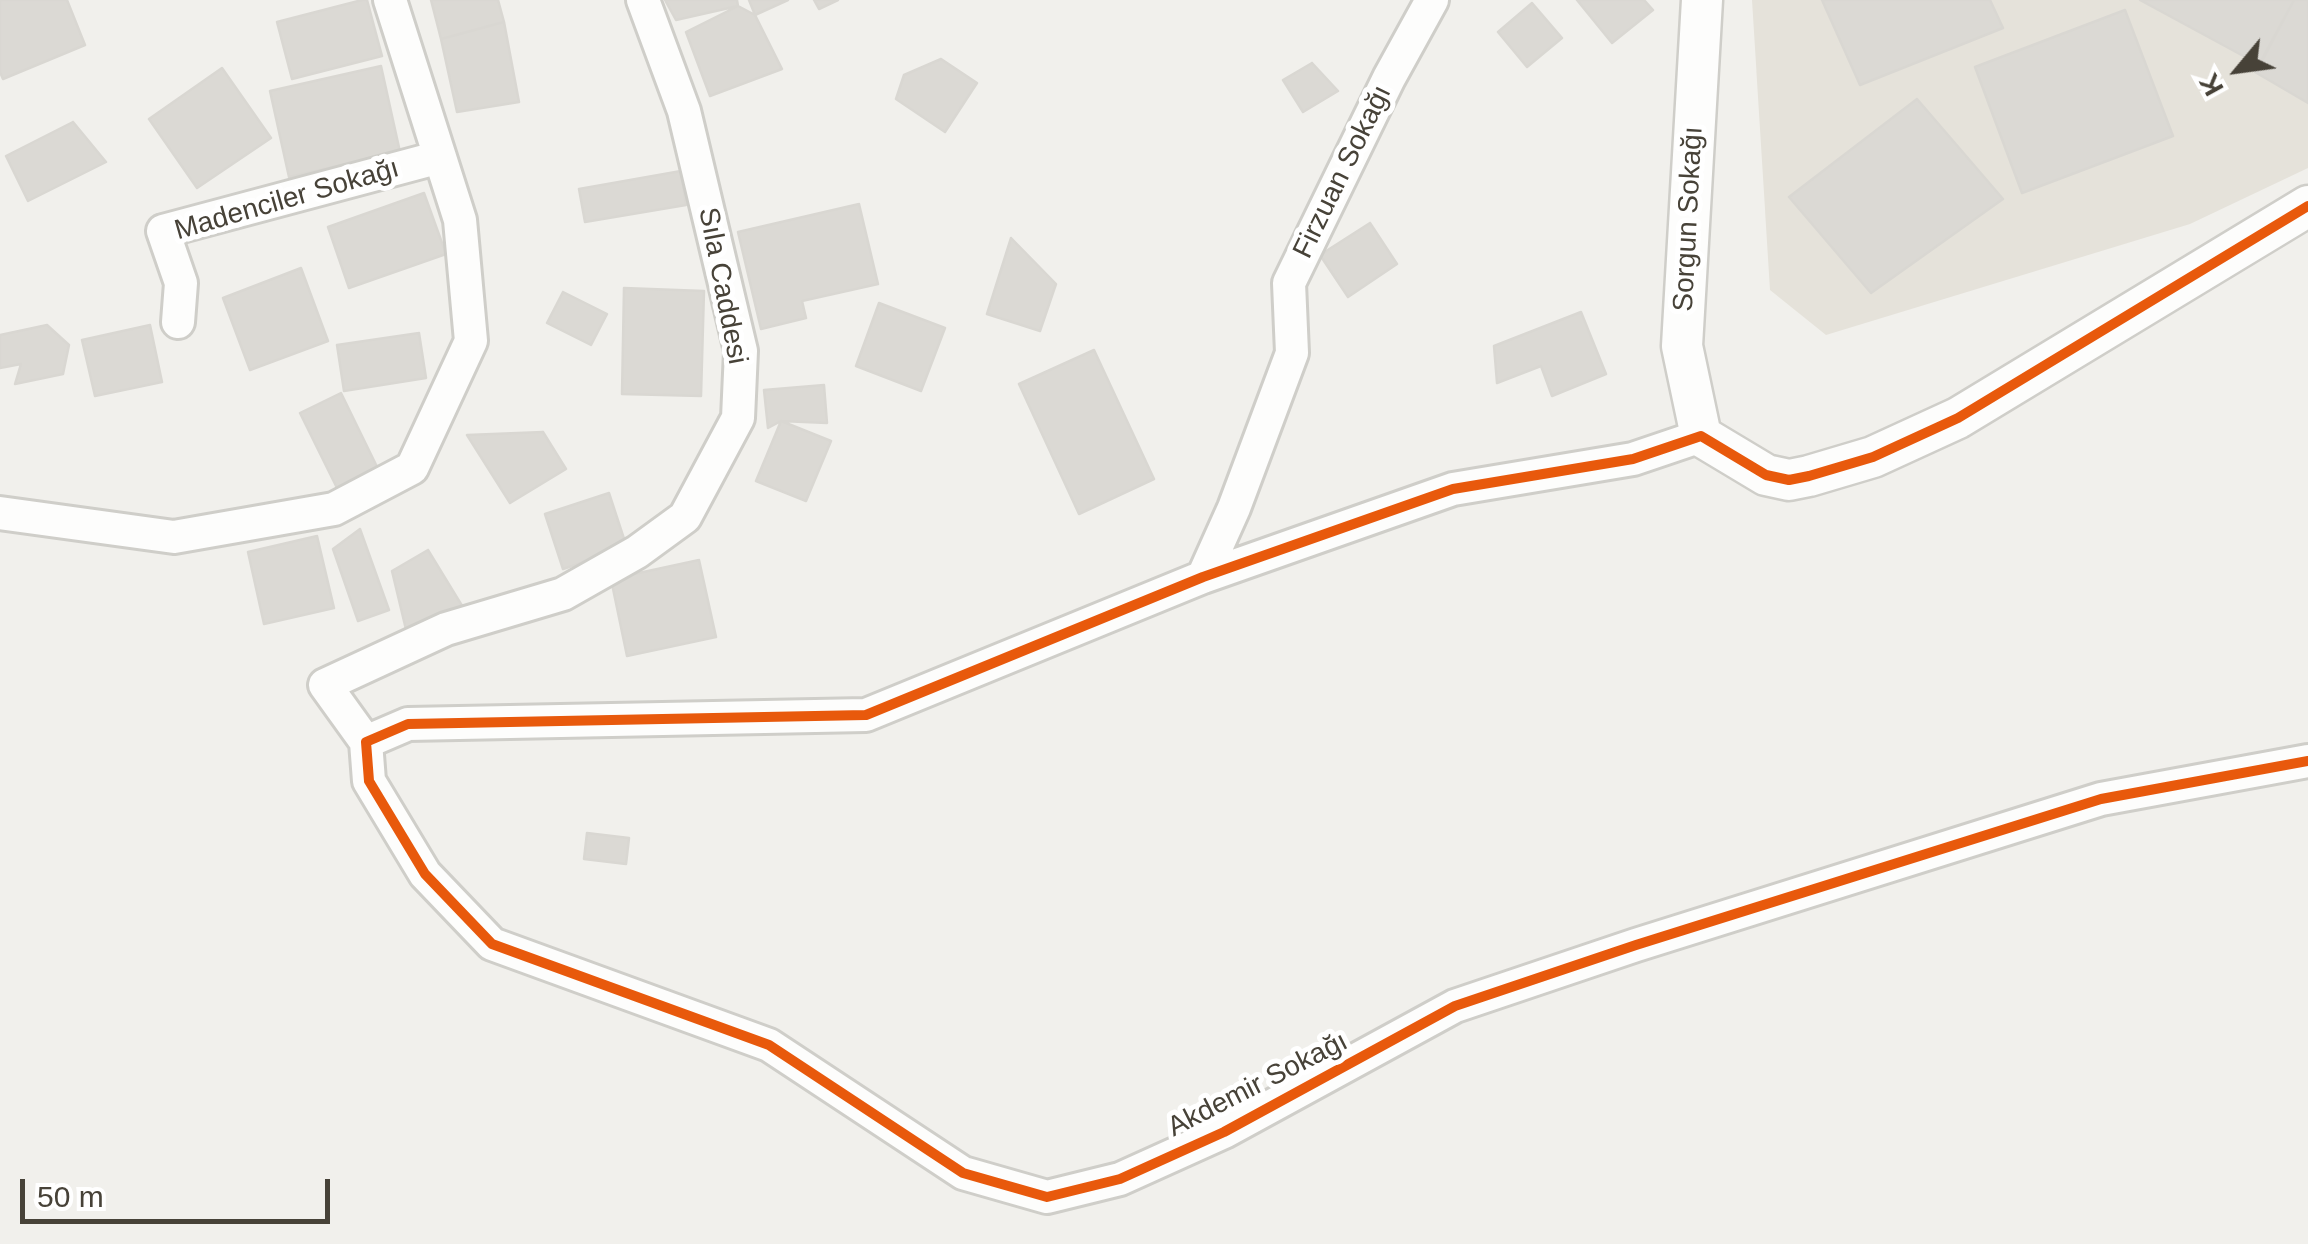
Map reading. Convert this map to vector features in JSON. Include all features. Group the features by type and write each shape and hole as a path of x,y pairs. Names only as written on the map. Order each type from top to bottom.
{"street":[{"path":"0,513 174,537 334,510 412,468 471,341 460,220 390,0"},
{"name":"Sıla Caddesi","path":"366,742 325,685 446,629 564,594 638,552 685,518 738,418 741,351 684,111 643,0"},
{"name":"Firzuan Sokağı","path":"1203,576 1234,508 1292,353 1289,283 1389,78 1432,0"},
{"name":"Sorgun Sokağı","path":"1701,436 1682,346 1702,0"},
{"name":"Madenciler Sokağı","path":"178,322 182,283 163,231 440,157"},
{"path":"366,742 408,724 866,715 1203,576 1454,489 1633,460 1701,436 1766,475 1788,480 1809,476 1873,457 1958,418 2308,206"},
{"name":"Akdemir Sokağı","path":"366,742 369,782 426,874 492,944 769,1045 964,1173 1047,1196 1120,1179 1224,1132 1456,1006 1636,945 2102,799 2308,761"}],"shaded area":[{"path":"1752,0 2308,0 2308,168 2190,224 1826,335 1770,290"}],"building":[{"path":"0,0 67,0 85,45 3,79"},
{"path":"367,0 382,56 292,79 277,22"},
{"path":"431,0 498,0 504,22 441,39"},
{"path":"665,0 737,0 738,6 676,20"},
{"path":"749,0 788,0 755,15"},
{"path":"814,0 838,0 819,9"},
{"path":"1577,0 1644,0 1653,10 1612,43"},
{"path":"1822,0 1990,0 2003,28 1860,85"},
{"path":"2140,0 2294,0 2260,65"},
{"path":"2294,0 2308,0 2308,103 2255,72"},
{"path":"1532,3 1562,38 1527,67 1498,32"},
{"path":"738,6 755,15 782,69 710,96 686,32"},
{"path":"2125,10 2173,136 2022,193 1975,67"},
{"path":"504,22 519,102 457,112 441,39"},
{"path":"941,59 977,83 945,132 896,99 904,75"},
{"path":"1312,63 1338,91 1303,112 1283,80"},
{"path":"381,66 400,152 289,177 270,91"},
{"path":"222,68 271,138 197,188 149,119"},
{"path":"1917,99 2003,199 1871,293 1789,197"},
{"path":"73,122 106,162 28,201 6,156"},
{"path":"681,171 686,205 585,222 579,189"},
{"path":"424,193 446,254 349,288 328,227"},
{"path":"859,204 878,284 802,301 806,318 761,329 738,232"},
{"path":"1370,223 1397,264 1348,297 1320,255"},
{"path":"1011,238 1056,284 1040,331 987,314"},
{"path":"301,268 328,341 250,370 223,298"},
{"path":"624,288 704,291 701,396 622,394"},
{"path":"563,292 607,314 591,345 547,323"},
{"path":"879,303 945,328 921,391 856,366"},
{"path":"1581,312 1606,374 1552,396 1541,366 1497,383 1494,346"},
{"path":"47,325 69,345 63,374 15,384 21,364 0,368 0,335"},
{"path":"150,325 162,382 95,396 82,340"},
{"path":"419,333 426,378 344,391 337,345"},
{"path":"1094,350 1154,479 1079,514 1019,384"},
{"path":"824,385 827,423 781,421 768,428 764,390"},
{"path":"341,393 381,475 340,494 300,413"},
{"path":"781,421 831,441 806,501 756,481"},
{"path":"543,432 566,469 510,503 467,435"},
{"path":"609,493 627,548 563,569 545,514"},
{"path":"360,529 389,610 358,621 333,549"},
{"path":"317,536 334,608 264,624 248,552"},
{"path":"428,550 464,609 409,642 392,571"},
{"path":"699,560 716,637 627,656 611,579"},
{"path":"587,833 629,838 626,864 584,859"}],"cycle path":[{"path":"2308,206 1958,418 1873,457 1809,476 1789,480 1766,475 1701,436 1633,459 1453,489 1203,577 866,715 408,724 366,742 369,781 425,874 492,944 769,1045 963,1173 1047,1197 1120,1179 1224,1132 1455,1006 2101,799 2308,761"}]}
